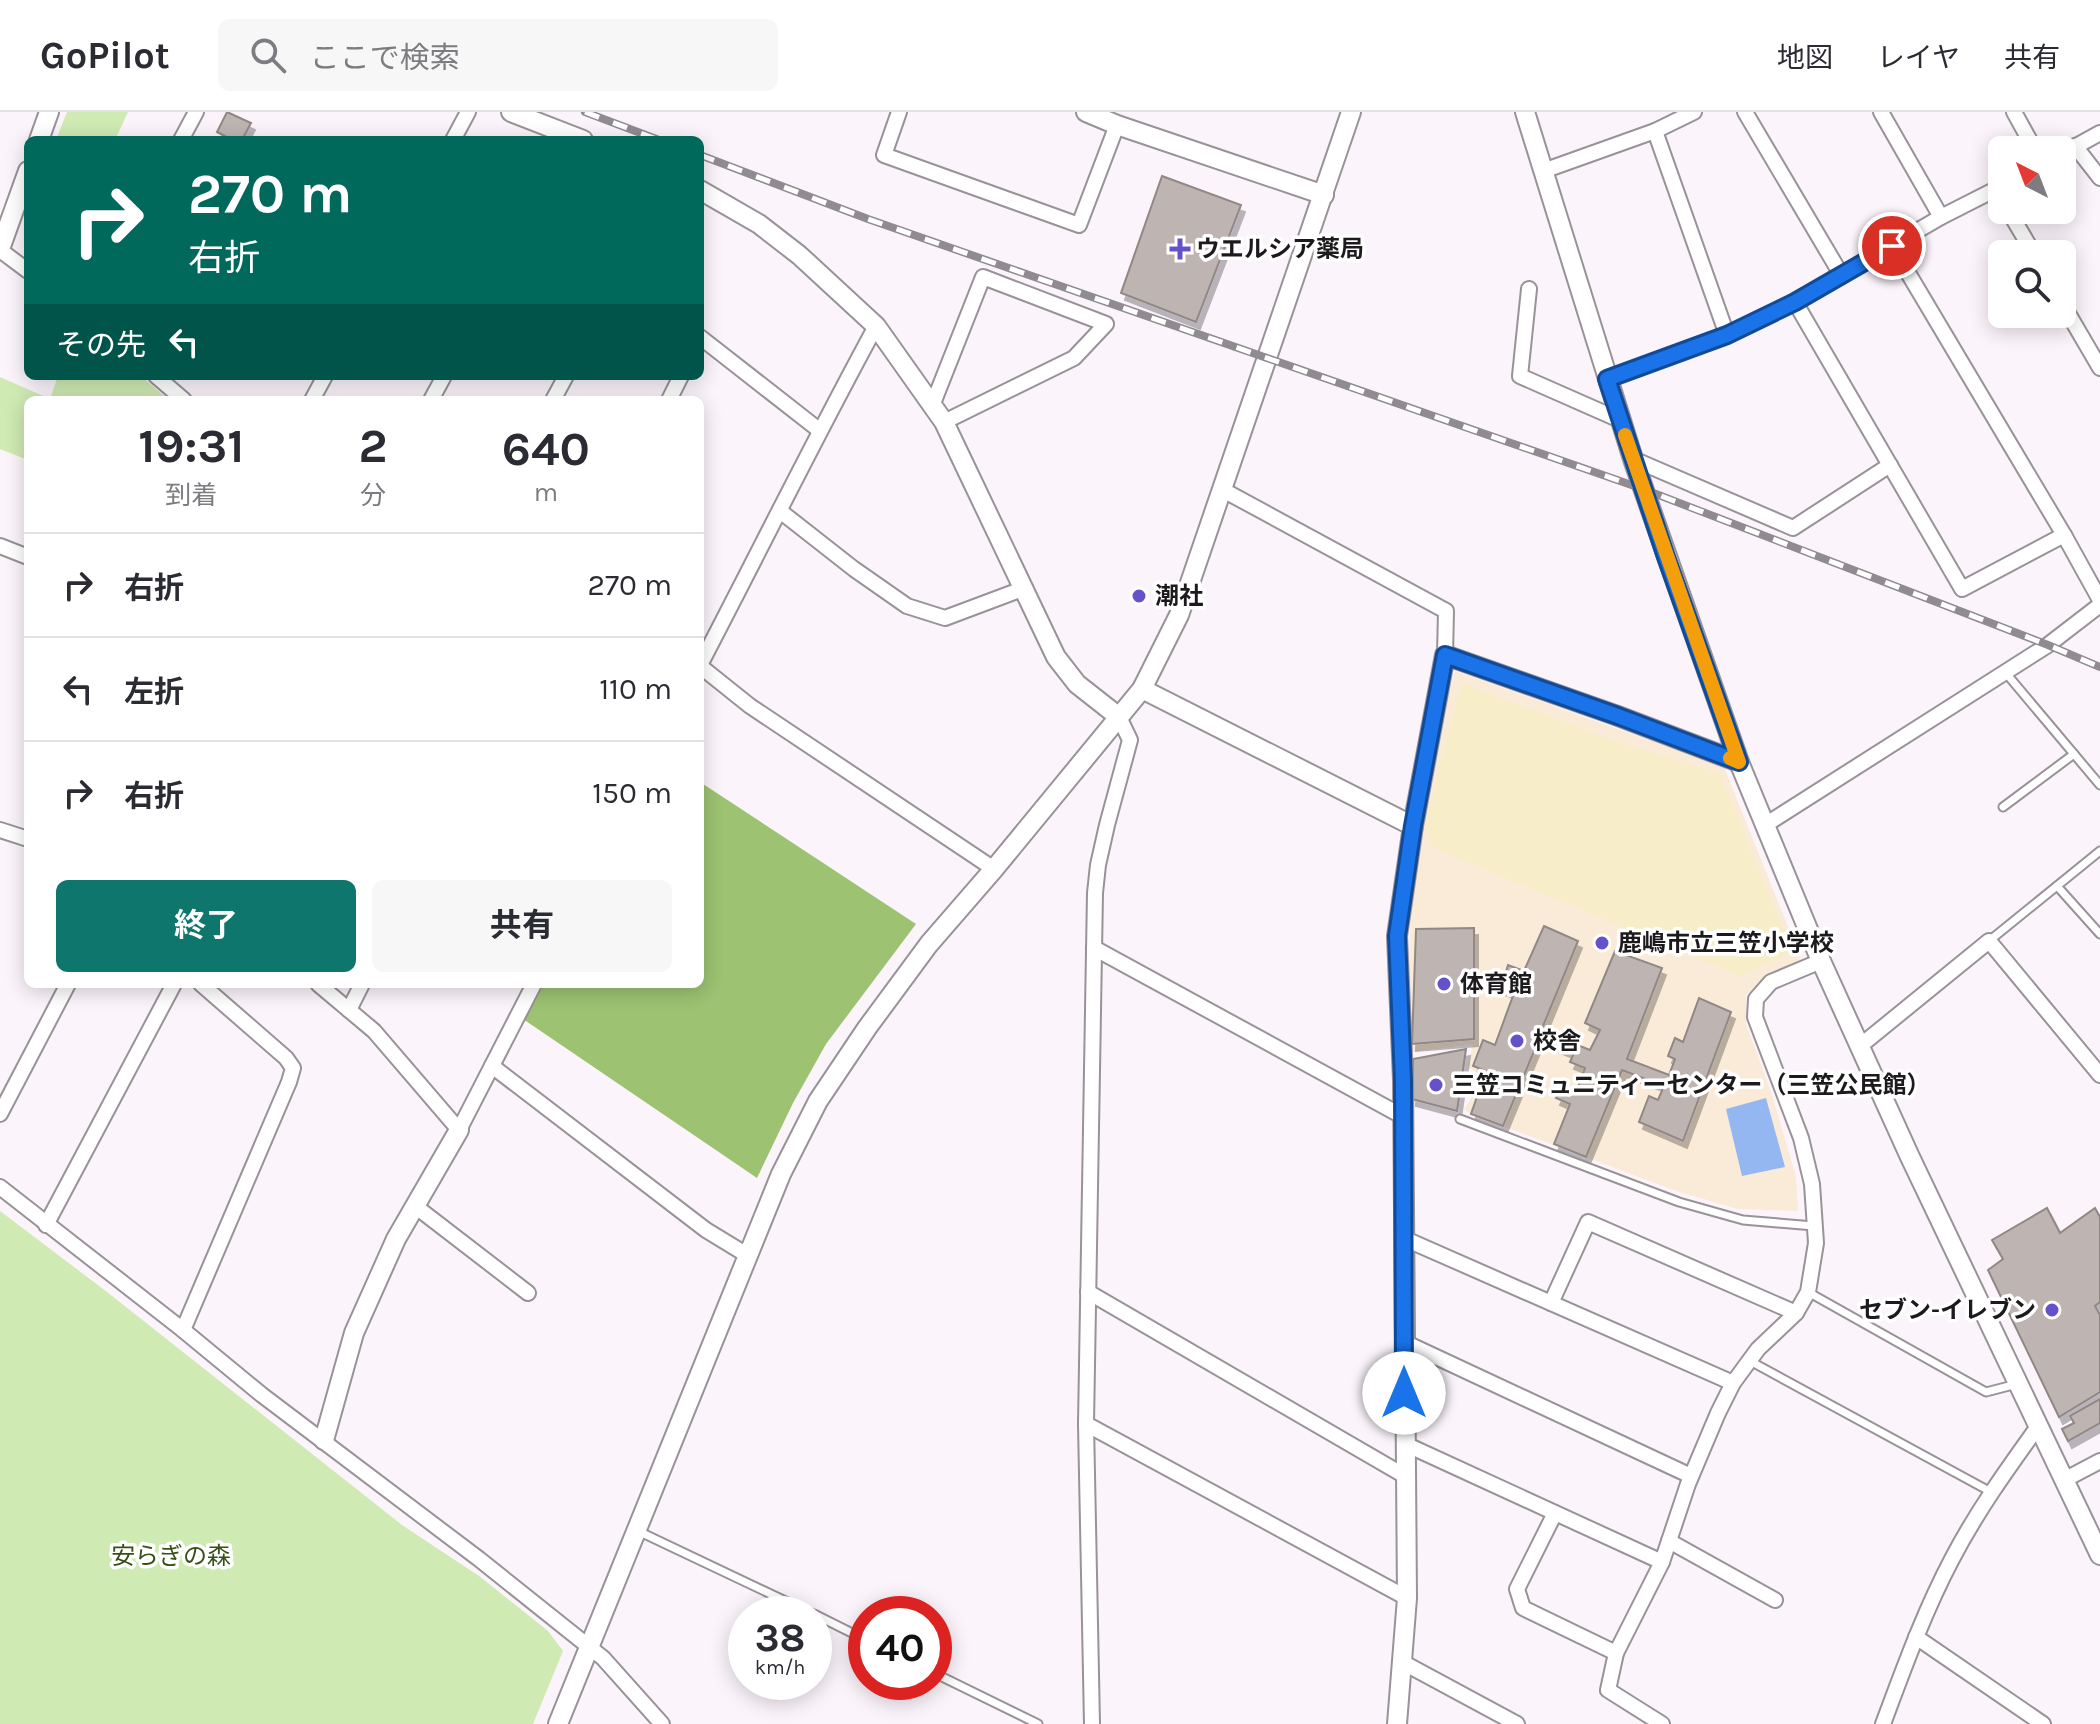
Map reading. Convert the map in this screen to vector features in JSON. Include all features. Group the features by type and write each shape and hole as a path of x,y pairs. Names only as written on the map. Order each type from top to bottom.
{"street":[{"path":"40,136 49,112"},
{"path":"183,136 196,112"},
{"path":"455,136 468,112"},
{"path":"511,112 573,136"},
{"path":"899,112 884,155 1079,225 1117,125"},
{"path":"1086,112 1324,195"},
{"path":"558,1724 747,1255 781,1174 818,1101 929,944 1142,689 1179,615 1351,112"},
{"path":"1525,112 1620,420 1739,762 1821,961 1952,1248 2100,1555"},
{"path":"1543,171 1655,131 1694,112"},
{"path":"1745,112 1842,276"},
{"path":"1881,112 1941,217"},
{"path":"2014,112 2027,136"},
{"path":"1655,131 1727,335"},
{"path":"2076,146 2100,133"},
{"path":"2076,157 2100,178"},
{"path":"24,182 0,249 24,268"},
{"path":"704,192 759,224 799,255 876,326 944,422 1056,657 1077,684 1119,717 1130,740 1098,865 1094,948 1086,1424 1092,1724"},
{"path":"1607,379 1727,335 1795,302 1941,217 1988,197"},
{"path":"1765,825 2048,645 2100,602 2064,535 1892,246"},
{"path":"932,406 983,277 1106,324 1074,358 944,422"},
{"path":"1529,289 1520,376 1620,420"},
{"path":"1795,302 1962,589 2064,535"},
{"path":"704,658 819,430 876,326"},
{"path":"2076,327 2100,368"},
{"path":"704,341 819,430"},
{"path":"161,380 179,396"},
{"path":"1633,459 1793,528 1890,465"},
{"path":"1223,490 1446,611 1445,655 1413,826 1397,936 1403,1080 1407,1598 1397,1724"},
{"path":"780,511 907,606 945,618 1025,588"},
{"path":"0,546 24,555"},
{"path":"1445,655 1739,762"},
{"path":"704,669 750,706 994,869"},
{"path":"1142,689 1413,826"},
{"path":"0,830 24,838"},
{"path":"1860,1046 1989,941 2100,1075"},
{"path":"1094,948 1402,1116"},
{"path":"1659,1723 1608,1690 1616,1653 1662,1562 1691,1476 1733,1383 1758,1349 1796,1313 1808,1292 1816,1243 1812,1184 1801,1138 1755,1017 1756,999 1771,982 1821,961"},
{"path":"0,1114 66,988"},
{"path":"46,1225 172,988"},
{"path":"183,1330 293,1068 286,1058 206,988"},
{"path":"323,988 374,1031 459,1130"},
{"path":"349,1010 360,988"},
{"path":"324,1440 354,1333 396,1239 459,1130 532,988"},
{"path":"492,1066 706,1230 747,1255"},
{"path":"0,1187 262,1395 589,1646 662,1724"},
{"path":"415,1206 528,1293"},
{"path":"1551,1303 1588,1222 1796,1313"},
{"path":"1403,1238 1733,1383"},
{"path":"1088,1292 1405,1476"},
{"path":"1404,1342 1691,1476"},
{"path":"1086,1424 1407,1598"},
{"path":"1883,1724 1916,1637 1951,1559 1991,1492 2039,1425"},
{"path":"1405,1444 1662,1562"},
{"path":"2064,1480 2100,1461"},
{"path":"1555,1513 1517,1589 1523,1608 1616,1653"},
{"path":"1669,1541 1775,1600"},
{"path":"1916,1637 2043,1724"},
{"path":"1402,1662 1517,1724"}],"lane":[{"path":"2005,672 2100,785"},
{"path":"2003,807 2074,754"},
{"path":"1989,941 2100,851"},
{"path":"2057,886 2100,934"},
{"path":"1460,1119 1679,1202 1743,1220 1814,1226"},
{"path":"1808,1292 1986,1392 2019,1384"},
{"path":"1750,1361 1991,1492"},
{"path":"636,1530 776,1596"},
{"path":"952,1682 1038,1724"}],"shaded area":[{"name":"鹿嶋市立三笠小学校","path":"1455,671 1724,767 1801,959 1765,977 1746,995 1746,1024 1771,1092 1796,1176 1798,1211 1738,1209 1676,1191 1471,1114 1464,1110 1484,1077 1468,1067 1473,1044 1412,1052 1409,961 1413,826"}],"green space":[{"path":"67,112 128,112 117,136 58,136"},
{"path":"0,377 43,396 24,396 24,458 0,449"},
{"path":"57,380 146,380 164,396 51,396"},
{"path":"704,785 916,924 826,1044 757,1178 523,1019 539,988 704,988"},
{"name":"安らぎの森","path":"0,1211 402,1525 479,1576 548,1631 563,1651 533,1724 0,1724"}],"sand":[{"path":"1461,683 1624,744 1719,773 1792,952 1741,976 1431,847 1425,826"}],"water":[{"path":"1766,1098 1785,1167 1742,1176 1726,1109"}],"building":[{"path":"227,112 251,123 244,136 224,136 217,132"},
{"name":"ウエルシア薬局","path":"1162,176 1241,205 1196,322 1121,293"},
{"name":"校舎","path":"1544,926 1578,941 1541,1031 1590,1050 1600,1030 1585,1023 1615,951 1662,968 1627,1059 1669,1075 1675,1059 1668,1056 1675,1038 1683,1042 1699,998 1731,1012 1683,1141 1639,1122 1649,1096 1658,1100 1664,1086 1622,1070 1586,1157 1554,1144 1570,1104 1556,1098 1562,1086 1576,1092 1585,1068 1570,1062 1574,1053 1539,1039 1503,1126 1471,1114 1486,1071 1473,1066 1483,1040 1495,1045 1514,993 1501,988 1508,965 1524,971"},
{"name":"体育館","path":"1474,928 1474,1039 1412,1044 1416,929"},
{"name":"三笠コミュニティーセンター（三笠公民館）","path":"1466,1049 1457,1111 1412,1099 1413,1059"},
{"name":"セブン-イレブン","path":"2047,1208 2060,1233 2095,1208 2100,1217 2100,1302 2095,1306 2100,1315 2100,1392 2059,1417 1988,1270 2003,1259 1992,1240"},
{"path":"2100,1399 2100,1423 2068,1441 2062,1429 2074,1423 2070,1416"}],"railway":[{"path":"585,112 648,136"},
{"path":"704,157 868,219 1643,489 2100,667"}],"slow traffic":[{"path":"1625,435 1739,762 1730,758"}],"place":[{"name":"ウエルシア薬局","path":"1180,249"},
{"name":"潮社","path":"1139,596"},
{"name":"鹿嶋市立三笠小学校","path":"1602,943"},
{"name":"体育館","path":"1444,984"},
{"name":"校舎","path":"1517,1041"},
{"name":"三笠コミュニティーセンター（三笠公民館）","path":"1436,1085"},
{"name":"セブン-イレブン","path":"2052,1310"}],"route":[{"path":"1404,1393 1403,1080 1397,936 1413,826 1445,655 1739,762 1607,379 1727,335 1795,302 1892,246"}]}
